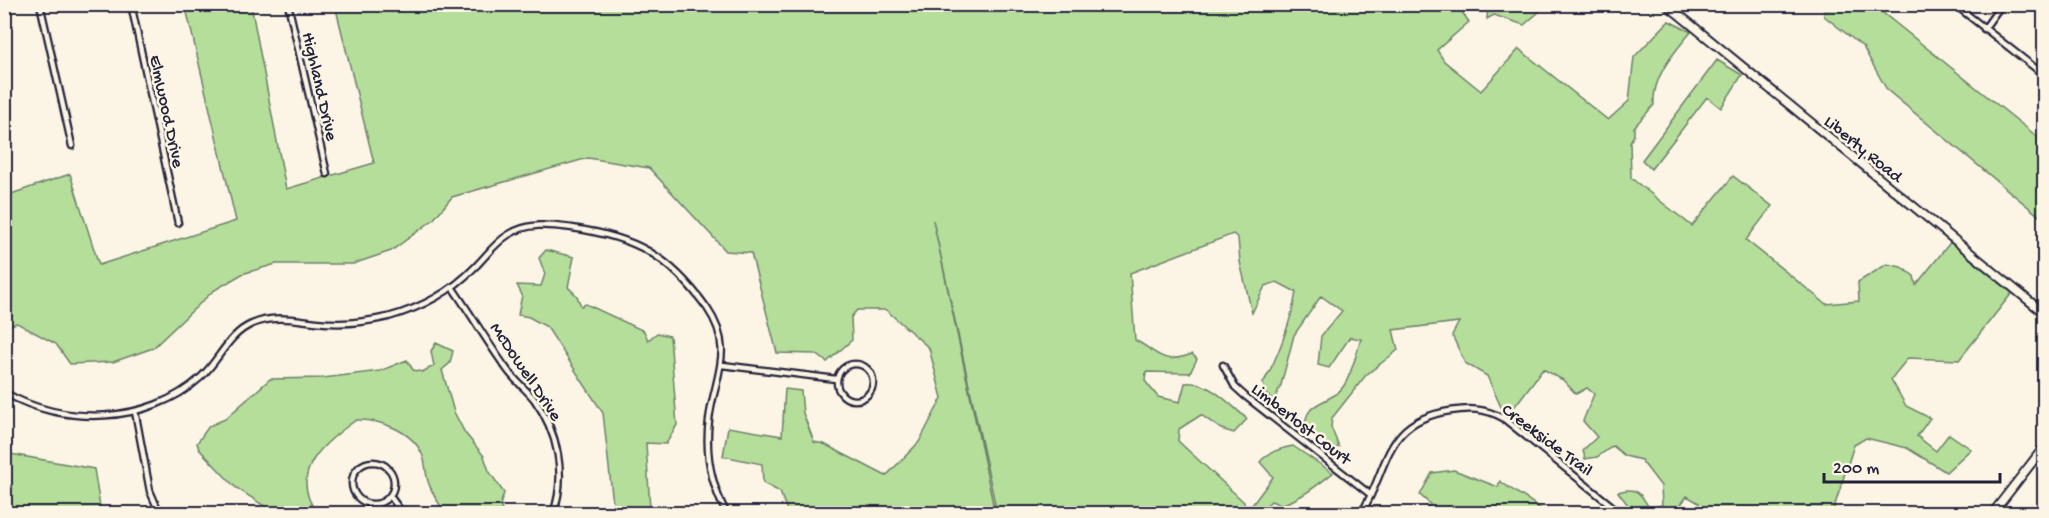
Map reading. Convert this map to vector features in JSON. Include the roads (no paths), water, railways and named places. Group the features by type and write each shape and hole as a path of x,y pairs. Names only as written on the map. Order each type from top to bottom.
{"street":[{"path":"40,4 72,146"},
{"name":"Elmwood Drive","path":"131,4 178,223"},
{"name":"Highland Drive","path":"288,4 327,174"},
{"name":"Liberty Road","path":"1666,4 2044,313"},
{"path":"1953,4 2044,75"},
{"path":"1984,29 2002,4"},
{"path":"4,392 32,406 60,413 98,414 135,411 166,400 194,383 212,366 233,337 252,324 275,318 333,323 370,320 417,306 452,287 502,239 528,226 548,225 618,236 658,257 704,304 719,333 722,365 711,409 708,447 712,477 727,513"},
{"name":"McDowell Drive","path":"452,287 504,366 534,400 550,427 559,463 558,496 553,513"},
{"path":"859,364 870,371 873,383 868,394 853,400 842,395 836,379 842,368 859,364"},
{"path":"722,365 836,379"},
{"name":"Limberlost Court","path":"1223,365 1235,387 1245,396 1371,495"},
{"name":"Creekside Trail","path":"1361,513 1401,431 1431,414 1483,409 1503,418 1622,513"},
{"path":"135,411 150,490 160,513"},
{"path":"1992,513 2044,447"},
{"path":"390,496 372,505 360,500 353,490 353,477 356,471 361,466 373,462 386,466 393,477 390,496 403,513"}]}
